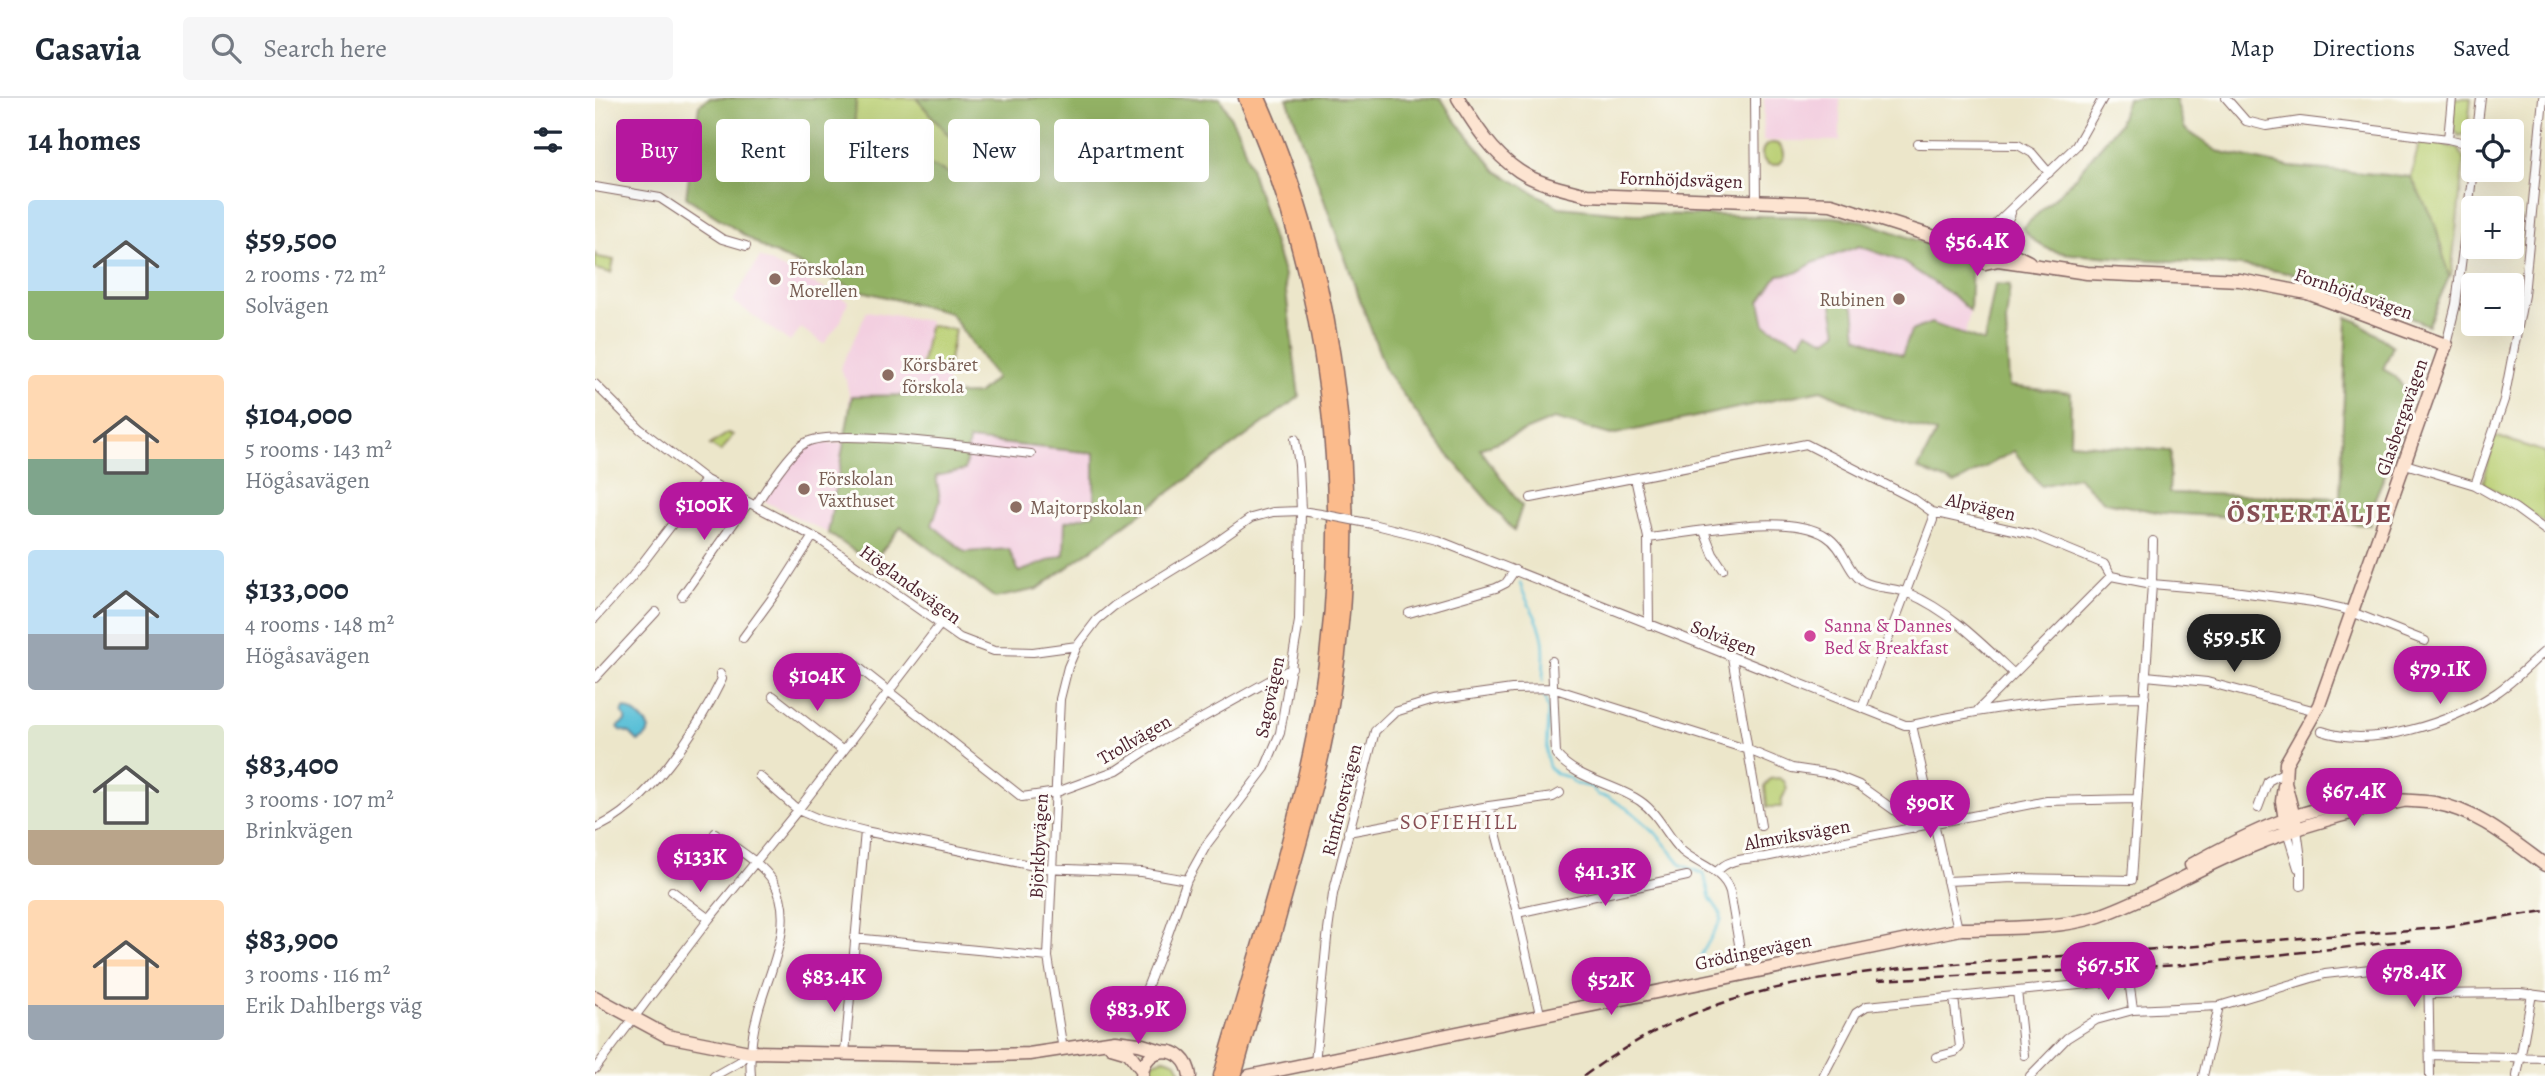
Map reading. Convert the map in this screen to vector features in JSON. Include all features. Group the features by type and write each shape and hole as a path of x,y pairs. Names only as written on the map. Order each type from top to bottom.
{"highway":[{"path":"1221,1076 1301,794 1321,698 1333,580 1334,493 1330,424 1319,341 1303,262 1278,181 1246,98"},
{"path":"1234,1076 1313,794 1332,698 1344,593 1346,491 1331,342 1315,264 1298,206 1258,98"}],"street":[{"name":"Fornhöjdsvägen","path":"1458,98 1493,148 1519,171 1551,186 1587,195 1831,204 1936,237 1979,241 1992,234 2039,267"},
{"path":"1755,98 1756,200"},
{"path":"1979,241 2076,146 2103,98"},
{"path":"2226,98 2246,121 2266,126 2300,121 2461,142"},
{"path":"2448,139 2452,98"},
{"path":"2478,119 2481,98"},
{"path":"2475,485 2504,400 2524,295 2543,98"},
{"path":"1918,144 2018,145 2032,153 2049,173"},
{"name":"Glasbergavägen","path":"2285,778 2289,755 2316,711 2353,612 2446,345 2456,304 2471,182"},
{"path":"595,187 660,198 722,239 746,246"},
{"path":"1998,260 2002,255 2001,242 2016,204"},
{"name":"Fornhöjdsvägen","path":"1979,241 1977,259 1985,263 1998,260 2087,273 2240,280 2307,293 2446,345"},
{"name":"Höglandsvägen","path":"595,385 646,433 706,480 813,536 869,572 939,626 960,638 994,651 1033,652 1077,646"},
{"path":"681,596 797,449 813,439 856,437 1031,454"},
{"name":"Sagovägen","path":"1138,1010 1187,880 1207,844 1265,768 1280,733 1299,621 1301,511 1295,439"},
{"name":"Alpvägen","path":"1531,498 1806,444 1913,499 1932,512 2031,534 2104,565 2111,576 2152,584 2300,600 2353,612 2425,641"},
{"path":"2405,464 2475,485 2515,508 2545,530"},
{"path":"1635,478 1648,538 1649,625"},
{"path":"595,618 631,578 706,480"},
{"path":"1077,646 1097,620 1114,606 1207,549 1251,518 1273,512 1301,511"},
{"name":"Solvägen","path":"1301,511 1437,540 1905,725 1912,725"},
{"path":"1862,708 1908,593 1933,520 1932,512"},
{"path":"1648,538 1770,523 1800,526 1826,536 1844,554 1854,573 1864,582 1908,593 1962,624 2013,673"},
{"path":"1704,531 1713,554 1723,569"},
{"path":"743,638 813,536"},
{"path":"1947,881 2014,878 2132,880 2153,541"},
{"path":"1409,613 1496,589 1506,583 1515,570"},
{"path":"1978,710 2111,576"},
{"path":"595,678 656,612"},
{"path":"595,1069 939,626"},
{"name":"Björkbyvägen","path":"1063,1050 1048,957 1060,699 1068,667 1077,646"},
{"path":"2322,731 2338,737 2379,736 2442,721 2497,693 2545,651"},
{"name":"Trollvägen","path":"844,656 1022,797 1057,792 1117,770 1161,741 1292,668"},
{"path":"1733,657 1746,749 1761,826"},
{"path":"1552,661 1556,754 1562,762 1642,802 1683,851 1726,882 1744,973"},
{"path":"595,828 620,813 653,783 684,745 704,715 722,679 720,674"},
{"path":"2146,676 2207,682 2316,711"},
{"name":"Rimfrostvägen","path":"1315,1063 1333,894 1375,731 1395,712 1433,700 1512,688 1552,688 1746,749 1792,768 1832,774 1859,785 1901,815 1914,828"},
{"path":"773,696 843,751"},
{"path":"1958,929 1912,725 1978,710 2082,697 2145,697"},
{"path":"759,776 798,810 821,820 865,831 1053,869 1141,872 1187,880"},
{"path":"2258,808 2269,781 2285,778 2291,824 2301,859 2301,886"},
{"path":"1348,832 1553,797 1560,793"},
{"name":"Almviksvägen","path":"1716,873 1720,867 1730,862 2047,801 2136,799"},
{"name":"Grödingevägen","path":"1254,1076 1540,1014 1958,929 2070,923 2098,917 2240,851 2291,824 2403,801 2436,803 2463,812 2487,824 2545,865"},
{"path":"1489,806 1540,1014"},
{"path":"845,1053 865,831"},
{"path":"715,833 755,863 773,881 780,903 782,931 758,1009 749,1052 751,1076"},
{"path":"1517,913 1687,876"},
{"path":"672,891 709,919"},
{"path":"854,939 1048,957"},
{"path":"2030,1076 2067,1038 2096,1020 2133,1010 2219,1006 2325,974 2431,962 2430,1076"},
{"path":"1823,1076 1856,1013 1867,1006 2129,980 2133,1010"},
{"path":"2017,991 2024,1055"},
{"path":"2429,994 2545,996"},
{"path":"2517,1076 2532,994"},
{"path":"595,997 667,1035 749,1052 970,1056 1029,1054 1115,1041 1139,1044 1181,1056 1187,1063 1191,1076"},
{"path":"1935,1057 1955,1052 1960,1046 1954,998"},
{"path":"2202,1075 2219,1006"},
{"path":"1090,1046 1121,1048 1131,1055 1142,1073"},
{"path":"1142,1073 1146,1060 1162,1051"},
{"path":"714,1076 739,1062 749,1052"},
{"path":"2430,1055 2521,1055 2545,1058"}],"shaded area":[{"path":"1764,98 1840,98 1840,141 1763,141"},
{"name":"Rubinen","path":"1859,246 1901,261 1955,297 1970,311 1965,335 1931,323 1902,355 1857,337 1854,307 1832,306 1837,332 1825,340 1807,331 1800,342 1765,325 1760,301 1778,275 1796,273 1813,263"},
{"name":"Förskolan Morellen","path":"760,257 848,301 841,321 824,344 801,328 790,342 733,301"},
{"name":"Körsbäret förskola","path":"867,311 929,321 919,371 948,379 931,436 849,429 849,395 840,369"},
{"name":"Majtorpskolan","path":"968,440 1094,453 1094,514 1064,555 1019,572 1009,549 965,552 931,525 940,500 936,476"},
{"name":"Förskolan Växthuset","path":"815,443 844,443 828,533 764,501 803,448"}],"green space":[{"path":"709,98 856,98 855,119 824,119 824,182 934,182 934,167 948,173 948,182 1040,182 1040,119 948,119 948,134 916,98 1220,98 1240,135 1284,276 1299,397 1038,589 995,598 901,527 872,563 828,533 852,396 978,394 996,378 950,313 854,289 769,251 686,197 688,182 702,182 702,119 697,119 699,105","holes":["969,440 1094,453 1094,514 1065,522 1064,555 1019,572 1009,549 965,552 932,525 940,500 936,476 965,470"]},
{"path":"856,98 916,98 948,134 948,173 934,167 934,119 855,119"},
{"path":"1287,98 1441,98 1452,116 1497,171 1559,207 1634,214 1834,217 1863,221 1972,260 1970,311 1955,297 1901,261 1859,246 1813,263 1796,273 1778,275 1760,301 1765,325 1800,342 1807,331 1826,340 1837,332 1832,306 1836,296 1854,307 1857,337 1902,355 1911,331 1931,323 1984,342 1995,284 2010,285 2006,322 2009,386 2071,393 2070,443 2171,451 2169,493 2340,498 2347,317 2393,346 2383,369 2395,376 2411,398 2401,437 2372,505 2370,525 2163,513 2105,502 2077,477 2041,486 2014,451 1955,484 1918,469 1936,433 1874,414 1821,390 1611,435 1554,419 1480,449 1522,506 1514,531 1442,448 1386,371"},
{"path":"2127,98 2175,98 2185,129 2217,151 2290,167 2411,177 2435,224 2449,277 2428,325 2327,284 2287,273 2234,265 2067,254 2038,244 2023,228 2072,181 2119,124"},
{"path":"2452,98 2471,98 2469,119 2461,119 2461,135 2453,128"},
{"path":"2420,138 2459,149 2461,182 2449,277 2435,224 2411,177"},
{"path":"1773,143 1781,146 1784,154 1781,162 1773,165 1765,162 1762,154 1765,146"},
{"path":"595,254 614,260 611,273 595,269"},
{"path":"929,325 955,330 946,375 921,370"},
{"path":"728,433 733,435 721,452 710,445"},
{"path":"2495,436 2545,452 2545,523 2483,483"},
{"path":"1779,778 1787,788 1781,807 1767,807 1765,786 1770,779"},
{"path":"1165,1058 1176,1062 1183,1076 1148,1076 1154,1062"}],"water":[{"path":"624,708 638,716 649,729 638,741 618,726 625,721 622,713"}],"waterway":[{"path":"1520,583 1542,635 1543,680"},
{"path":"1544,696 1548,710 1546,754 1549,767 1556,774 1568,777 1576,784 1591,787 1598,795 1608,797 1631,811 1655,832 1682,865 1704,874 1710,898 1721,914 1721,920 1700,957"}],"railway":[{"path":"1584,1076 1621,1050 1659,1029 1697,1013 1735,999 1816,980 1903,968 2437,928 2545,911"},
{"path":"1877,980 2183,965 2414,940"}],"place":[{"name":"Förskolan Morellen","path":"775,279"},
{"name":"Rubinen","path":"1899,299"},
{"name":"Körsbäret förskola","path":"888,375"},
{"name":"Förskolan Växthuset","path":"804,489"},
{"name":"Majtorpskolan","path":"1016,507"},
{"name":"Sanna & Dannes Bed & Breakfast","path":"1810,636"}],"district":[{"name":"ÖSTERTÄLJE","path":"2310,513"},
{"name":"SOFIEHILL","path":"1459,822"}]}
